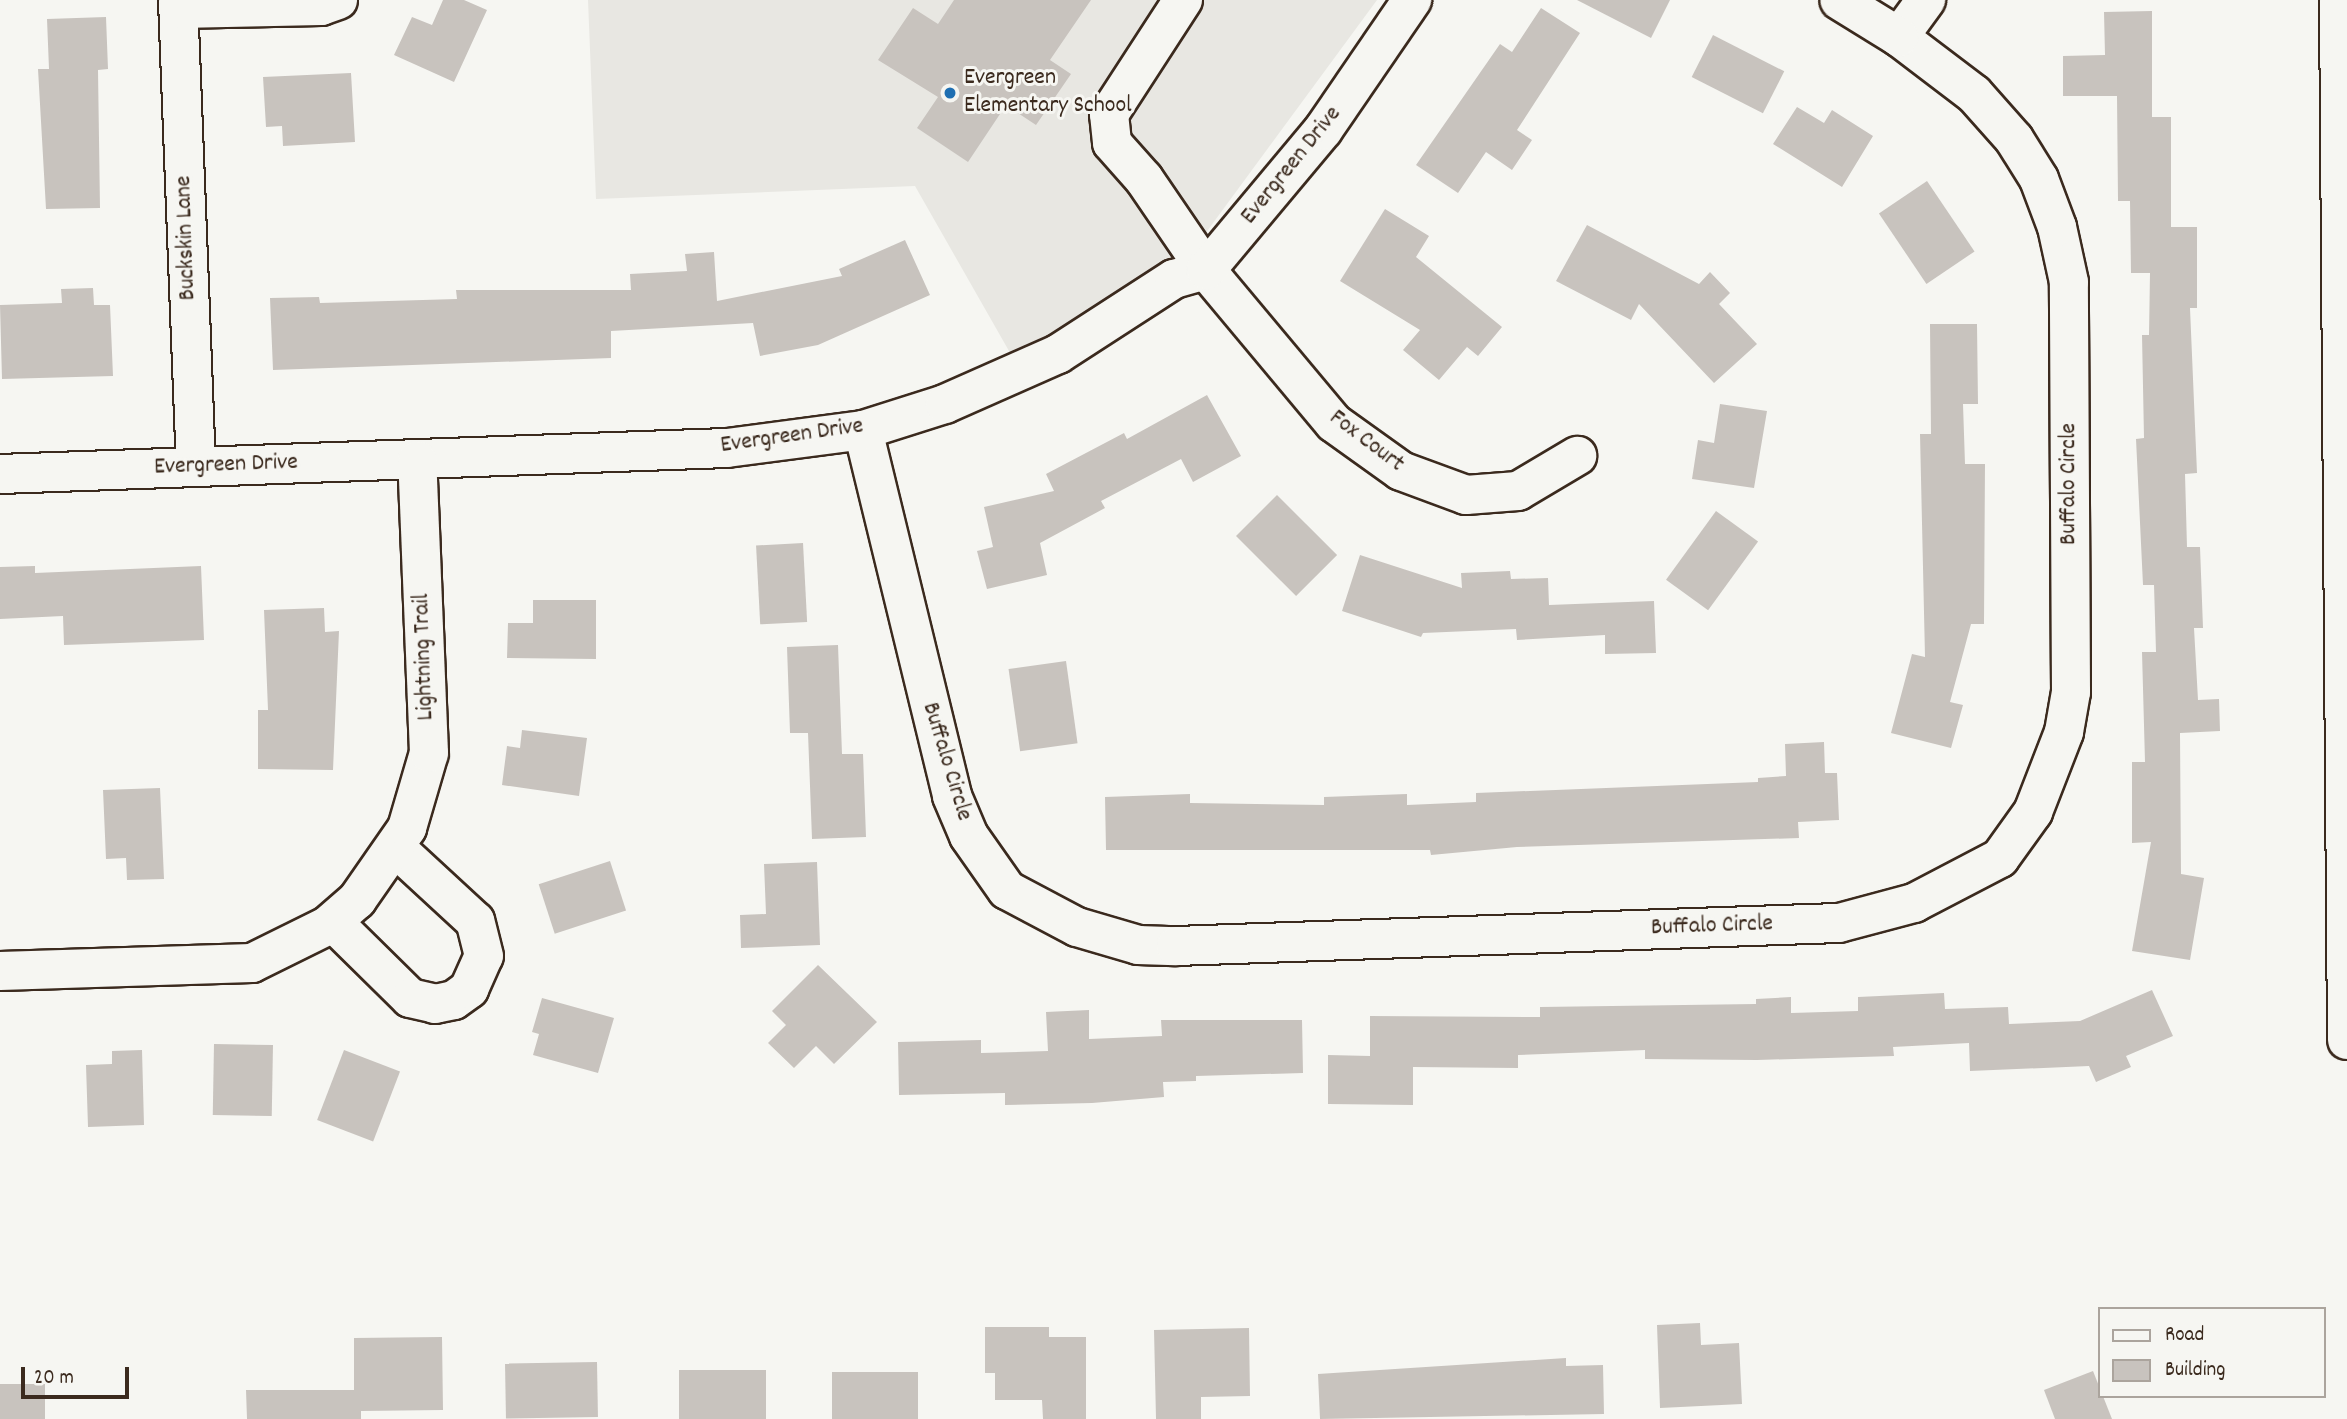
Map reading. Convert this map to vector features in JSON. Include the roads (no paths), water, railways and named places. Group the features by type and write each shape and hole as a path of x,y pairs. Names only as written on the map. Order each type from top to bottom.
{"street":[{"name":"Buckskin Lane","path":"196,467 178,4 321,6 338,0"},
{"name":"Fox Court","path":"1183,0 1109,114 1112,143 1143,178 1206,271 1334,423 1401,471 1466,495 1518,491 1577,456"},
{"name":"Evergreen Drive","path":"0,474 727,448 863,429 987,388 1058,354 1174,279 1206,271 1323,130 1412,0"},
{"name":"Buffalo Circle","path":"863,429 952,796 969,836 1007,890 1077,927 1138,944 1176,946 1839,923 1914,903 2000,858 2038,803 2064,732 2071,692 2069,282 2057,228 2039,178 2014,139 1974,94 1899,37 1839,0"},
{"path":"1899,37 1926,0"},
{"path":"2339,0 2347,1040"},
{"name":"Lightning Trail","path":"0,971 252,963 333,922 357,900 396,848 407,828 429,753 417,460"},
{"path":"333,922 410,998 435,1004 454,1000 469,989 484,956 475,921 396,848"}],"place":[{"name":"Evergreen Elementary School","path":"950,93"}]}
